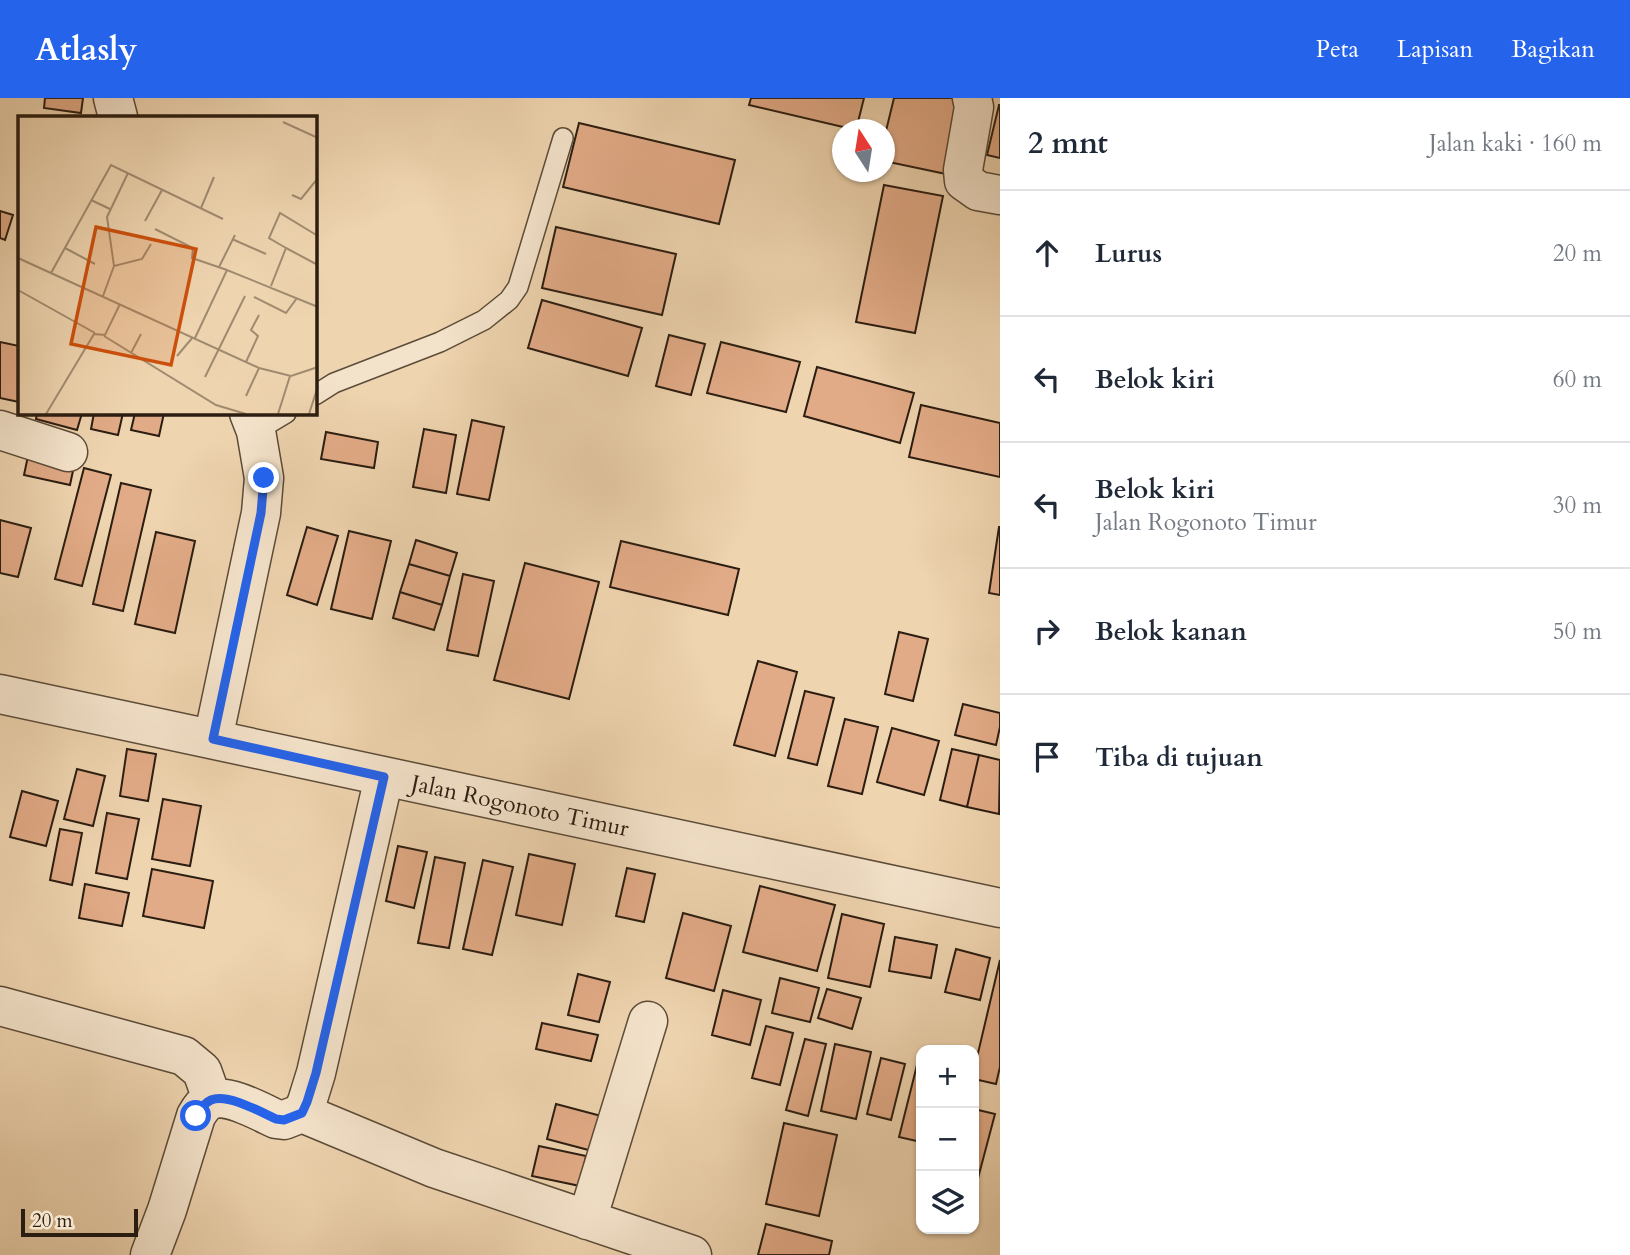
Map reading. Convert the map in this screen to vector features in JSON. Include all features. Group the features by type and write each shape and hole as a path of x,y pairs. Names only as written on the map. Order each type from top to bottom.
{"street":[{"path":"113,98 118,116"},
{"path":"972,98 974,107 963,170 964,181 978,191 1000,195"},
{"path":"213,739 261,513 264,419"},
{"path":"0,430 68,452"},
{"name":"Jalan Rogonoto Timur","path":"0,694 1000,908"},
{"path":"150,1255 201,1107 212,1099 224,1098 284,1120 308,1096 384,777"},
{"path":"0,1006 184,1056 202,1071 212,1099"},
{"path":"587,1220 648,1021"},
{"path":"308,1096 434,1168 692,1255"}],"lane":[{"path":"317,394 334,383 440,342 484,320 509,300 518,287 563,138"}],"building":[{"path":"45,98 83,98 81,113 44,108"},
{"path":"751,98 864,98 859,119 832,119 832,124 749,105"},
{"path":"894,98 951,98 963,101 946,174 895,163 895,119 889,119"},
{"path":"1000,105 1000,158 987,155"},
{"path":"579,123 735,160 719,224 563,187"},
{"path":"884,185 943,196 915,333 856,322"},
{"path":"0,211 13,215 5,240 0,238"},
{"path":"556,227 676,254 662,315 542,288"},
{"path":"542,300 642,328 628,376 528,348"},
{"path":"669,335 705,344 691,395 656,386"},
{"path":"0,342 18,346 18,402 0,398"},
{"path":"721,342 800,362 786,412 707,393"},
{"path":"817,367 914,393 900,443 804,416"},
{"path":"921,405 1000,423 1000,477 909,457"},
{"path":"37,415 81,415 77,430 36,419"},
{"path":"94,415 123,415 118,435 91,429"},
{"path":"135,415 164,415 159,436 131,430"},
{"path":"472,420 504,427 489,500 457,494"},
{"path":"424,429 456,435 446,493 413,487"},
{"path":"326,432 378,442 374,468 321,459"},
{"path":"28,456 74,466 70,485 24,475"},
{"path":"84,468 111,475 82,586 55,579"},
{"path":"121,483 151,490 123,611 93,604"},
{"path":"0,520 31,528 18,577 0,573"},
{"path":"307,527 338,536 317,605 287,595"},
{"path":"1000,527 1000,595 989,593"},
{"path":"349,531 391,541 372,619 331,609"},
{"path":"156,532 195,541 175,633 135,624"},
{"path":"416,540 457,553 450,576 409,564"},
{"path":"621,541 739,569 728,615 610,587"},
{"path":"525,563 599,582 569,699 494,680"},
{"path":"409,564 450,576 442,605 400,592"},
{"path":"463,574 494,581 478,656 447,650"},
{"path":"400,592 442,605 434,630 393,618"},
{"path":"899,632 928,639 913,701 885,694"},
{"path":"758,661 797,672 775,756 734,745"},
{"path":"805,691 834,698 817,765 788,758"},
{"path":"963,704 1000,713 996,745 955,735"},
{"path":"845,719 878,727 862,794 828,786"},
{"path":"892,728 939,741 924,795 877,782"},
{"path":"127,749 156,754 148,801 120,796"},
{"path":"952,749 979,755 967,807 940,800"},
{"path":"979,755 1000,760 999,814 967,807"},
{"path":"77,769 105,776 93,826 64,819"},
{"path":"22,791 58,801 46,846 10,837"},
{"path":"163,799 201,806 190,866 152,859"},
{"path":"107,813 139,819 127,879 96,873"},
{"path":"60,829 82,833 72,885 50,880"},
{"path":"398,846 427,852 414,908 386,901"},
{"path":"529,854 575,864 562,925 516,915"},
{"path":"435,857 465,863 449,948 418,943"},
{"path":"483,860 513,867 492,955 463,949"},
{"path":"627,868 655,874 644,922 616,916"},
{"path":"152,869 213,881 204,928 143,916"},
{"path":"85,884 129,893 122,926 79,918"},
{"path":"760,886 835,905 817,971 743,952"},
{"path":"683,913 731,926 714,991 666,978"},
{"path":"842,914 884,924 870,987 828,978"},
{"path":"895,937 937,945 931,978 889,971"},
{"path":"956,949 990,958 980,1000 945,992"},
{"path":"1000,960 1000,1067 996,1084 979,1080 979,1049"},
{"path":"578,974 610,982 599,1022 568,1015"},
{"path":"780,978 819,988 810,1022 772,1013"},
{"path":"827,989 861,998 852,1029 818,1018"},
{"path":"723,990 761,1000 750,1045 712,1035"},
{"path":"542,1023 598,1035 591,1061 536,1049"},
{"path":"766,1026 793,1033 780,1085 752,1078"},
{"path":"805,1039 826,1044 808,1116 786,1110"},
{"path":"835,1044 871,1052 856,1119 821,1111"},
{"path":"881,1058 905,1064 891,1120 867,1114"},
{"path":"916,1069 916,1141 899,1137"},
{"path":"556,1104 605,1117 596,1152 547,1139"},
{"path":"979,1110 995,1114 979,1174"},
{"path":"784,1123 837,1135 819,1216 766,1204"},
{"path":"539,1146 586,1156 580,1186 532,1176"},
{"path":"766,1224 832,1241 829,1255 758,1255"}],"route":[{"path":"196,1116 201,1107 212,1099 224,1098 276,1119 284,1120 302,1113 316,1073 384,777 213,739 261,513 264,478"}]}
